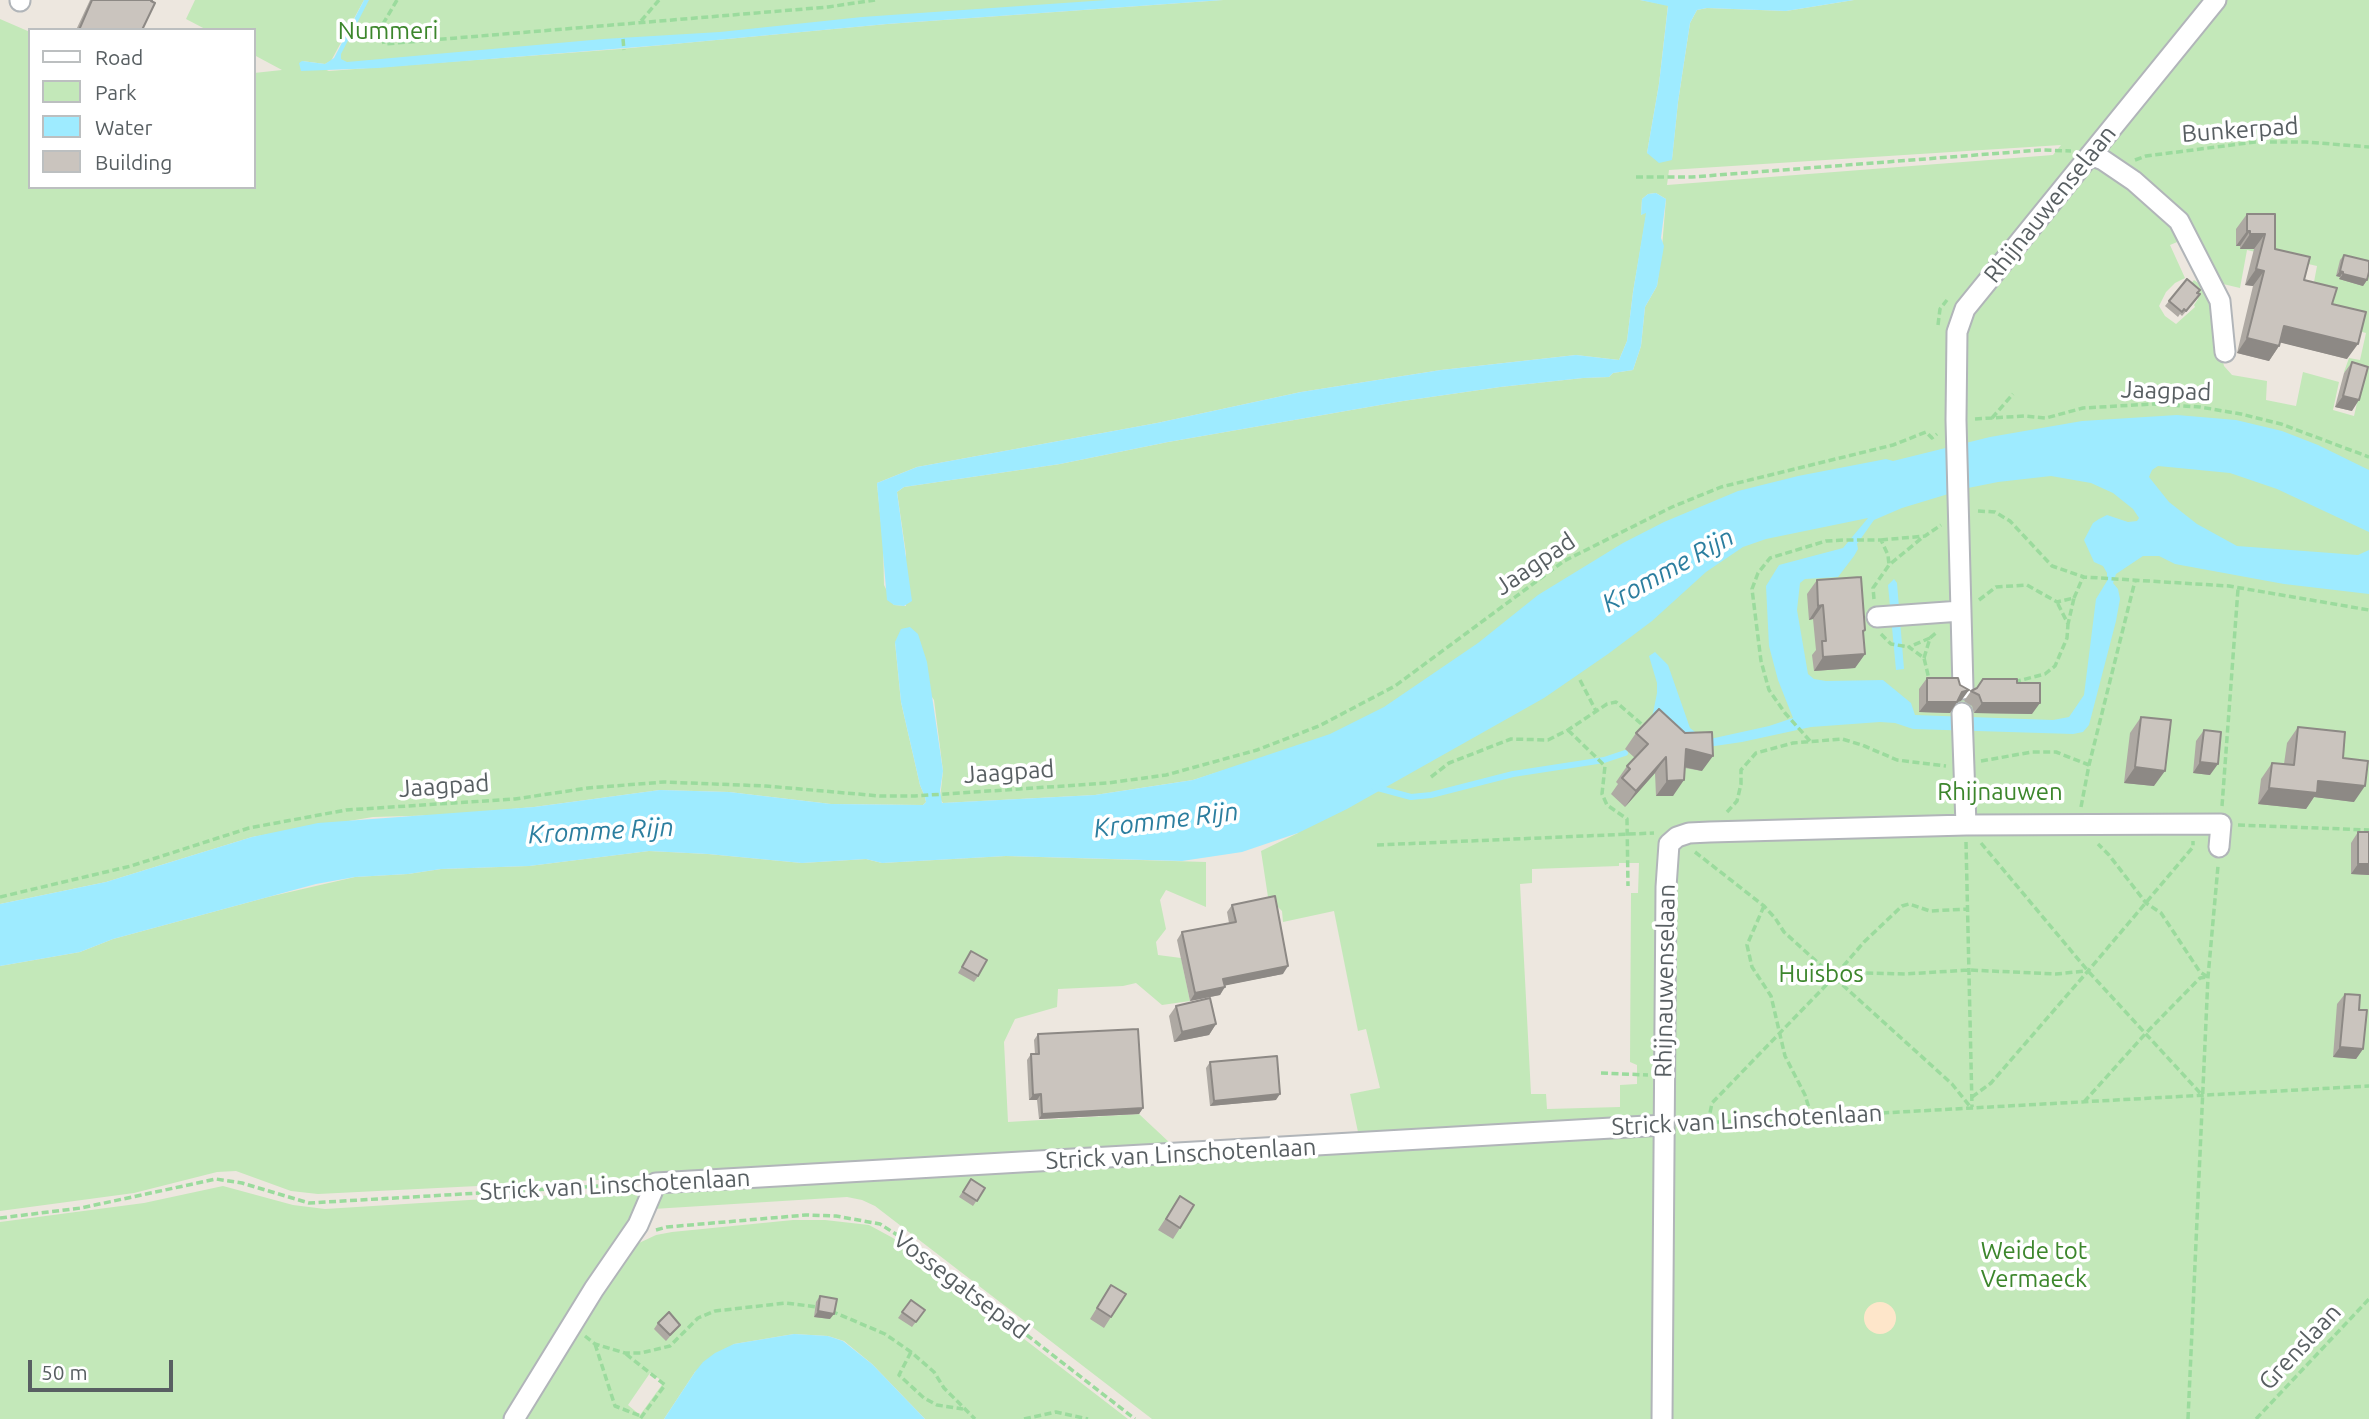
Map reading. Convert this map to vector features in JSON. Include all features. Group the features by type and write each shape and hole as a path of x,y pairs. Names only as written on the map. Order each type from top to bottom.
{"street":[{"name":"Rhijnauwenselaan","path":"1959,517 1952,428 1957,332 1965,309 2216,0"},
{"path":"2090,155 2117,170 2179,221 2220,301 2225,352"},
{"path":"1959,517 1963,684"},
{"path":"1880,617 1961,612"},
{"path":"1962,715 1966,825"},
{"path":"1676,837 1710,832 1966,825 2221,824 2219,847"},
{"name":"Rhijnauwenselaan","path":"1662,1419 1667,852 1669,844 1676,837"},
{"name":"Strick van Linschotenlaan","path":"656,1183 1664,1125"},
{"path":"514,1419 576,1318 638,1225 656,1183"}],"path":[{"path":"397,0 380,29 384,44 828,7 875,0"},
{"path":"640,23 659,0"},
{"path":"623,39 624,50"},
{"name":"Bunkerpad","path":"2117,170 2146,156 2255,142 2306,142 2369,147"},
{"path":"1636,177 1692,177 2041,150 2070,151"},
{"path":"1992,418 2013,394"},
{"name":"Jaagpad","path":"0,897 131,866 249,828 346,810 515,799 588,788 664,782 915,796 1108,783 1166,775 1257,750 1318,726 1395,686 1564,561 1672,507 1721,487 1893,444 1926,432 1932,438 1952,428 1992,418 2046,418 2083,408 2153,404 2200,407 2281,424 2369,457"},
{"path":"1872,588 1889,565 1925,536 1978,510 1995,512 2010,521 2052,566 2084,577 2238,589 2369,610"},
{"path":"1810,741 1769,690 1761,661 1752,589 1758,573 1770,558 1826,541 1925,536"},
{"path":"1881,540 1889,565"},
{"path":"2010,682 2045,674 2055,666 2067,638 2074,598 2084,577"},
{"path":"2136,581 2089,765 2078,826 2109,855 2147,903 2161,913 2200,972 2208,976"},
{"path":"1961,612 1996,587 2027,585 2057,603 2068,624"},
{"path":"2238,589 2221,824 2369,830"},
{"path":"2057,603 2074,598"},
{"path":"1907,647 1930,638"},
{"path":"1889,642 1907,647 1924,658 1929,679 1963,684"},
{"path":"1580,680 1596,711"},
{"path":"1431,777 1449,763 1511,739 1548,740 1616,702 1645,727"},
{"path":"1568,730 1605,766 1602,794 1607,806 1627,819 1628,886"},
{"path":"1710,832 1737,801 1741,770 1756,753 1793,743 1842,739 1897,760 1940,766 1965,766 2032,752 2056,752 2089,765"},
{"path":"1966,825 1972,1109"},
{"path":"1966,825 2088,971 2204,1096"},
{"path":"1972,1097 1991,1083 2193,847 2195,825"},
{"path":"1377,845 1661,833 1676,837 1764,906 1784,932 1952,1084 1972,1109"},
{"path":"2188,1419 2208,976 2219,847"},
{"path":"1708,1123 1712,1103 1834,977 1864,942 1902,906 1909,904 1930,911 1968,909"},
{"path":"1764,906 1747,945 1752,967 1770,996 1786,1056 1805,1095 1812,1118"},
{"path":"1834,977 1864,973 1969,970 2056,974 2088,971"},
{"path":"2083,1103 2200,978 2208,976"},
{"path":"1601,1073 1665,1076"},
{"name":"Strick van Linschotenlaan","path":"1664,1125 2369,1086"},
{"name":"Strick van Linschotenlaan","path":"0,1218 81,1208 216,1179 243,1183 309,1203 656,1183"},
{"name":"Vossegatsepad","path":"638,1225 653,1231 667,1227 806,1215 836,1216 880,1224 902,1238 1135,1419"},
{"name":"Grenslaan","path":"2256,1419 2369,1299"},
{"path":"576,1318 587,1339 595,1345 625,1353 641,1353 670,1346 698,1318 715,1311 797,1303 823,1308 885,1334 911,1352 934,1372 944,1388 975,1419"},
{"path":"595,1345 615,1406 640,1418 665,1385 625,1353"},
{"path":"911,1352 899,1375 924,1398 937,1405 965,1409"},
{"path":"1024,1419 1056,1412 1088,1419"}],"green space":[{"path":"195,0 364,0 331,61 325,64 302,61 329,71 620,49 887,24 1223,0 1640,0 1668,5 1659,84 1647,153 1672,159 1690,23 1697,10 1707,8 1786,11 1854,0 2369,0 2369,1419 1152,1419 875,1206 862,1200 847,1197 653,1209 663,1191 1636,1136 1636,1122 1358,1132 1350,1094 1380,1088 1366,1029 1358,1031 1334,911 1283,922 1282,911 1268,897 1261,851 1298,833 1275,754 1193,780 1095,795 943,803 940,799 943,771 934,700 895,642 901,702 925,797 926,802 923,805 831,804 729,792 660,790 534,807 443,815 373,817 252,837 106,882 0,904 0,19 28,31 28,189 256,189 256,73 282,70 256,56 256,28 203,28 186,19","holes":["2061,145 2053,155 1667,185 1669,170","1656,193 1666,199 1657,286 1645,307 1641,346 1633,370 1613,373 1609,377 1500,387 1403,401 1168,442 1060,464 904,487 897,492 906,554 906,606 894,605 884,585 877,483 917,467 1157,423 1301,392 1441,370 1576,355 1619,360 1627,341 1647,211 1641,215 1642,199 1648,194","2158,208 2223,284 2240,288 2247,250 2317,266 2311,298 2355,330 2366,333 2360,360 2349,358 2344,372 2363,377 2354,416 2333,410 2339,382 2303,372 2296,406 2266,400 2267,381 2232,375 2224,366 2205,288 2194,280 2188,287 2198,299 2195,307 2176,324 2165,316 2159,306 2166,292 2185,278 2170,245 2182,240","1619,863 1639,863 1638,893 1631,893 1630,1062 1637,1065 1637,1084 1620,1085 1620,1107 1547,1109 1546,1094 1531,1094 1520,884 1532,883 1532,869 1619,866"]},
{"name":"Nummeri","path":"368,0 1170,0 348,65 338,62 338,53"},
{"path":"649,851 802,863 866,859 882,863 1006,856 1206,862 1206,907 1166,890 1160,900 1166,929 1156,942 1158,955 1181,958 1190,1001 1162,1005 1136,983 1058,989 1057,1007 1015,1019 1004,1042 1008,1122 1139,1114 1170,1143 1172,1150 654,1181 637,1178 318,1194 291,1191 236,1171 217,1172 134,1193 0,1211 0,966 80,952 113,939 268,897 355,877 441,869 529,866"},
{"path":"223,1186 293,1205 325,1209 533,1196 638,1193 639,1199 637,1208 509,1419 0,1419 0,1222 144,1203"},
{"path":"793,1220 825,1220 869,1225 893,1238 1128,1419 925,1419 872,1364 844,1341 828,1336 794,1334 734,1344 695,1372 664,1419 519,1419 624,1256 639,1243 656,1235","holes":["650,1373 664,1382 640,1415 628,1405"]}],"sand":[{"path":"1880,1302 1891,1307 1896,1318 1891,1329 1880,1334 1869,1329 1864,1318 1869,1307"}],"water":[{"path":"364,0 369,0 341,54 341,59 347,62 603,39 720,32 862,17 1107,0 1223,0 887,24 378,68 301,71 299,63 302,61 325,64 334,58"},
{"path":"1640,0 1854,0 1786,11 1707,8 1697,10 1690,23 1672,160 1659,163 1647,153 1659,84 1668,6"},
{"path":"1656,193 1666,199 1661,238 1664,246 1657,286 1645,307 1641,346 1633,370 1613,373 1609,377 1500,387 1403,401 1168,442 1060,464 904,487 897,492 912,601 904,606 894,605 887,600 877,483 917,467 1157,423 1301,392 1441,370 1576,355 1619,360 1627,341 1646,213 1641,215 1642,199 1648,194"},
{"name":"Kromme Rijn","path":"2177,415 2236,420 2282,431 2369,470 2369,532 2277,489 2230,473 2158,466 2152,470 2149,477 2169,502 2197,524 2237,546 2358,555 2369,550 2369,594 2284,584 2175,564 2159,556 2143,556 2116,574 2113,583 2118,589 2120,599 2089,725 2083,732 2073,734 1913,729 1895,723 1880,722 1811,727 1701,748 1647,724 1653,713 1657,693 1657,683 1649,656 1655,652 1668,665 1690,728 1699,735 1710,739 1793,718 1778,680 1769,646 1766,586 1779,565 1843,548 1868,518 1766,539 1743,547 1706,572 1652,621 1544,698 1347,809 1298,833 1242,852 1182,861 1006,856 882,863 866,859 802,863 649,851 529,866 441,869 355,877 316,884 113,939 80,952 0,966 0,904 106,882 252,837 318,823 534,807 660,790 729,792 831,804 923,805 926,802 925,797 901,702 895,642 901,629 910,627 918,634 927,662 943,771 940,791 942,803 1095,795 1193,780 1330,734 1384,707 1478,643 1538,595 1623,543 1664,522 1738,491 1798,476 1886,459 1893,461 1990,437 2082,421","holes":["2051,476 2091,483 2113,493 2133,509 2139,518 2137,521 2128,522 2107,515 2093,523 2084,540 2094,562 2103,566 2107,573 2107,581 2096,599 2084,695 2069,717 2053,720 1915,715 1911,703 1883,680 1826,681 1814,679 1808,674 1797,610 1800,583 1805,579 1838,577 1854,556 1858,549 1857,544 1874,520 1902,508 1998,482"]},
{"path":"1894,579 1897,583 1904,669 1896,670 1888,585"},
{"path":"794,1334 828,1336 843,1341 872,1364 925,1419 664,1419 695,1372 715,1353 734,1344"}],"building":[{"path":"92,0 152,0 155,3 143,28 80,28"},
{"path":"2247,214 2275,214 2275,249 2310,257 2304,280 2337,288 2332,304 2366,312 2358,344 2284,326 2279,346 2247,338 2264,271 2256,269 2265,234 2250,234 2250,231 2247,231"},
{"path":"2344,255 2369,261 2367,280 2340,271"},
{"path":"2187,279 2200,290 2197,293 2200,294 2186,311 2184,309 2182,312 2169,301"},
{"path":"2352,362 2368,367 2359,400 2343,396"},
{"path":"1861,577 1865,654 1823,657 1822,641 1826,641 1823,605 1818,606 1817,580"},
{"path":"1927,678 1958,678 1960,685 1969,690 1962,692 1957,702 1927,702"},
{"path":"1983,679 2017,679 2017,683 2040,683 2040,703 1982,703 1979,695 1971,691 1977,688"},
{"path":"1659,709 1685,733 1712,732 1713,756 1686,749 1684,780 1667,781 1666,757 1636,791 1622,778 1630,769 1627,766 1648,744 1636,733"},
{"path":"2141,717 2171,720 2165,771 2135,767"},
{"path":"2298,727 2345,732 2343,758 2368,761 2365,786 2318,781 2317,793 2269,788 2272,763 2294,765"},
{"path":"2204,730 2221,732 2218,764 2200,762"},
{"path":"2358,832 2369,832 2369,864 2358,864"},
{"path":"1275,896 1288,966 1223,979 1225,987 1195,993 1182,932 1236,922 1232,905"},
{"path":"971,951 987,960 978,976 962,967"},
{"path":"2345,994 2360,995 2359,1010 2367,1010 2363,1049 2340,1047"},
{"path":"1210,998 1216,1024 1182,1032 1176,1006"},
{"path":"1138,1029 1143,1108 1042,1114 1041,1094 1033,1095 1031,1054 1039,1054 1038,1034"},
{"path":"1277,1056 1280,1094 1214,1101 1210,1062"},
{"path":"971,1179 985,1188 977,1201 963,1192"},
{"path":"1180,1196 1194,1205 1180,1228 1166,1219"},
{"path":"1111,1285 1126,1294 1111,1317 1097,1308"},
{"path":"820,1296 837,1299 834,1314 818,1311"},
{"path":"911,1300 925,1310 916,1322 902,1312"},
{"path":"669,1312 680,1325 670,1335 658,1323"}],"waterway":[{"path":"1374,787 1411,797 1431,795 1513,774 1604,760 1625,753"}],"park label":[{"name":"Rhijnauwen","path":"2000,792"},
{"name":"Huisbos","path":"1821,974"},
{"name":"Weide tot Vermaeck","path":"2034,1265"}]}
